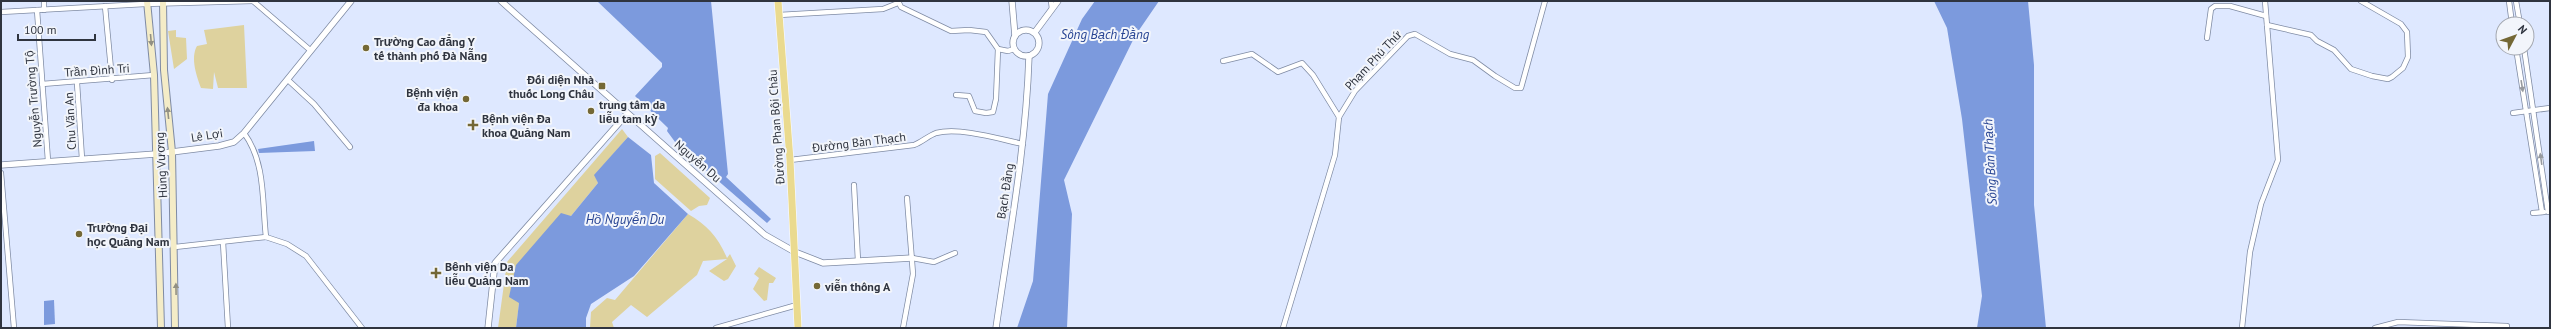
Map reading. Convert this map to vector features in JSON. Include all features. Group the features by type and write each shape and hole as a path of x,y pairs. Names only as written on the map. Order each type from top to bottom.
{"main road":[{"name":"Đường Phan Bội Châu","path":"778,1 790,160 798,328"},
{"name":"Hùng Vương","path":"148,3 154,76 161,328"},
{"name":"Hùng Vương","path":"163,3 164,70 172,152 175,247 175,328"}],"street":[{"path":"44,1 44,10"},
{"path":"1,12 148,3 253,1 310,50"},
{"name":"Lê Lợi","path":"1,165 156,154 219,146 234,142 244,133 288,80 310,50 351,1"},
{"name":"Nguyễn Du","path":"501,1 765,235 795,252 823,263 912,258"},
{"path":"1012,1 1015,36 1014,49 1020,55 1029,56 1039,48 1040,40 1035,32 1026,30 1015,36"},
{"path":"1051,1 1052,9"},
{"path":"1035,32 1058,1"},
{"name":"Phạm Phú Thứ","path":"1283,328 1335,155 1339,117 1354,91 1411,34 1425,39 1450,54 1473,60 1494,76 1515,88 1521,88 1545,1"},
{"path":"2242,328 2250,252 2261,204 2278,160 2265,1"},
{"path":"2267,25 2311,35 2317,41 2334,50 2351,68 2388,79 2403,68 2408,56 2407,32 2401,24 2361,1"},
{"path":"2509,1 2511,16"},
{"path":"2516,1 2519,16"},
{"path":"779,15 883,9 898,2 901,7 951,31 969,30 986,32 998,49 996,99 992,112 986,113 975,110 968,96 956,95"},
{"path":"104,6 112,80"},
{"path":"2207,38 2211,9 2215,6 2230,6 2266,16"},
{"name":"Nguyễn Trường Tộ","path":"37,10 48,161"},
{"path":"998,49 1008,51 1014,49"},
{"path":"1223,61 1252,54 1278,72 1302,63 1313,75 1339,117"},
{"name":"Bạch Đằng","path":"996,328 1023,144 1027,111 1029,56"},
{"path":"2517,56 2542,212"},
{"path":"2525,56 2549,212 2533,213"},
{"name":"Trần Đình Tri","path":"42,84 154,76"},
{"path":"288,80 314,104 350,147"},
{"name":"Chu Văn An","path":"77,82 82,159"},
{"path":"2513,113 2550,108"},
{"path":"488,328 495,263 627,114"},
{"name":"Đường Bàn Thạch","path":"790,160 914,146 930,136 942,132 961,133 1023,144"},
{"path":"244,133 251,142 263,184 262,204 266,237"},
{"path":"1,173 14,328"},
{"path":"854,185 858,261"},
{"path":"903,328 913,274 907,198"},
{"path":"175,247 266,237 287,244 306,256 362,328"},
{"path":"222,242 228,328"},
{"path":"912,258 934,262 955,254"},
{"path":"716,328 734,326 797,305"},
{"path":"2375,328 2398,322 2507,326"}],"shaded area":[{"path":"244,25 247,88 218,88 214,72 213,89 201,88 195,67 194,56 197,46 207,44 204,30"},
{"path":"176,30 176,37 186,38 187,59 174,69 168,31"},
{"path":"622,129 628,137 595,175 598,183 571,216 519,303 516,328 498,328 507,262"},
{"path":"660,153 710,198 707,205 699,206 691,211 655,179 655,156"},
{"path":"688,214 711,232 720,244 727,258 730,254 736,266 728,279 724,281 709,271 727,259 703,261 697,275 647,317 631,305 612,322 614,328 590,328 591,312 607,298 615,300"},
{"path":"759,267 776,278 773,283 769,283 767,300 764,301 753,289 759,278 754,274"}],"water":[{"path":"597,1 711,1 728,174 726,177 771,219 767,223 678,146 667,131 668,128 635,96 662,67 662,63"},
{"name":"Sông Bạch Đằng","path":"1095,1 1159,1 1135,36 1064,180 1072,214 1067,328 1017,328 1033,281 1048,94 1082,19"},
{"name":"Sông Bàn Thạch","path":"1934,1 2028,1 2034,65 2034,205 2046,328 1977,328 1982,296 1962,119 1947,28"},
{"name":"Hồ Nguyễn Du","path":"628,137 651,155 654,183 688,214 634,276 591,304 586,318 586,328 516,328 519,303 509,297 516,265 561,213 571,216 598,183 594,175"},
{"path":"314,141 315,151 259,153 258,149"},
{"path":"54,300 55,324 44,325 44,301"}],"place":[{"name":"Trường Cao đẳng Y tế thành phố Đà Nẵng","path":"366,48"},
{"name":"Đối diện Nhà thuốc Long Châu","path":"602,86"},
{"name":"Bệnh viện đa khoa","path":"466,99"},
{"name":"trung tâm da liễu tam kỳ","path":"591,111"},
{"name":"Bệnh viện Đa khoa Quảng Nam","path":"473,125"},
{"name":"Trường Đại học Quảng Nam","path":"79,234"},
{"name":"Bệnh viện Da liễu Quảng Nam","path":"436,273"},
{"name":"viễn thông A","path":"817,286"}]}
